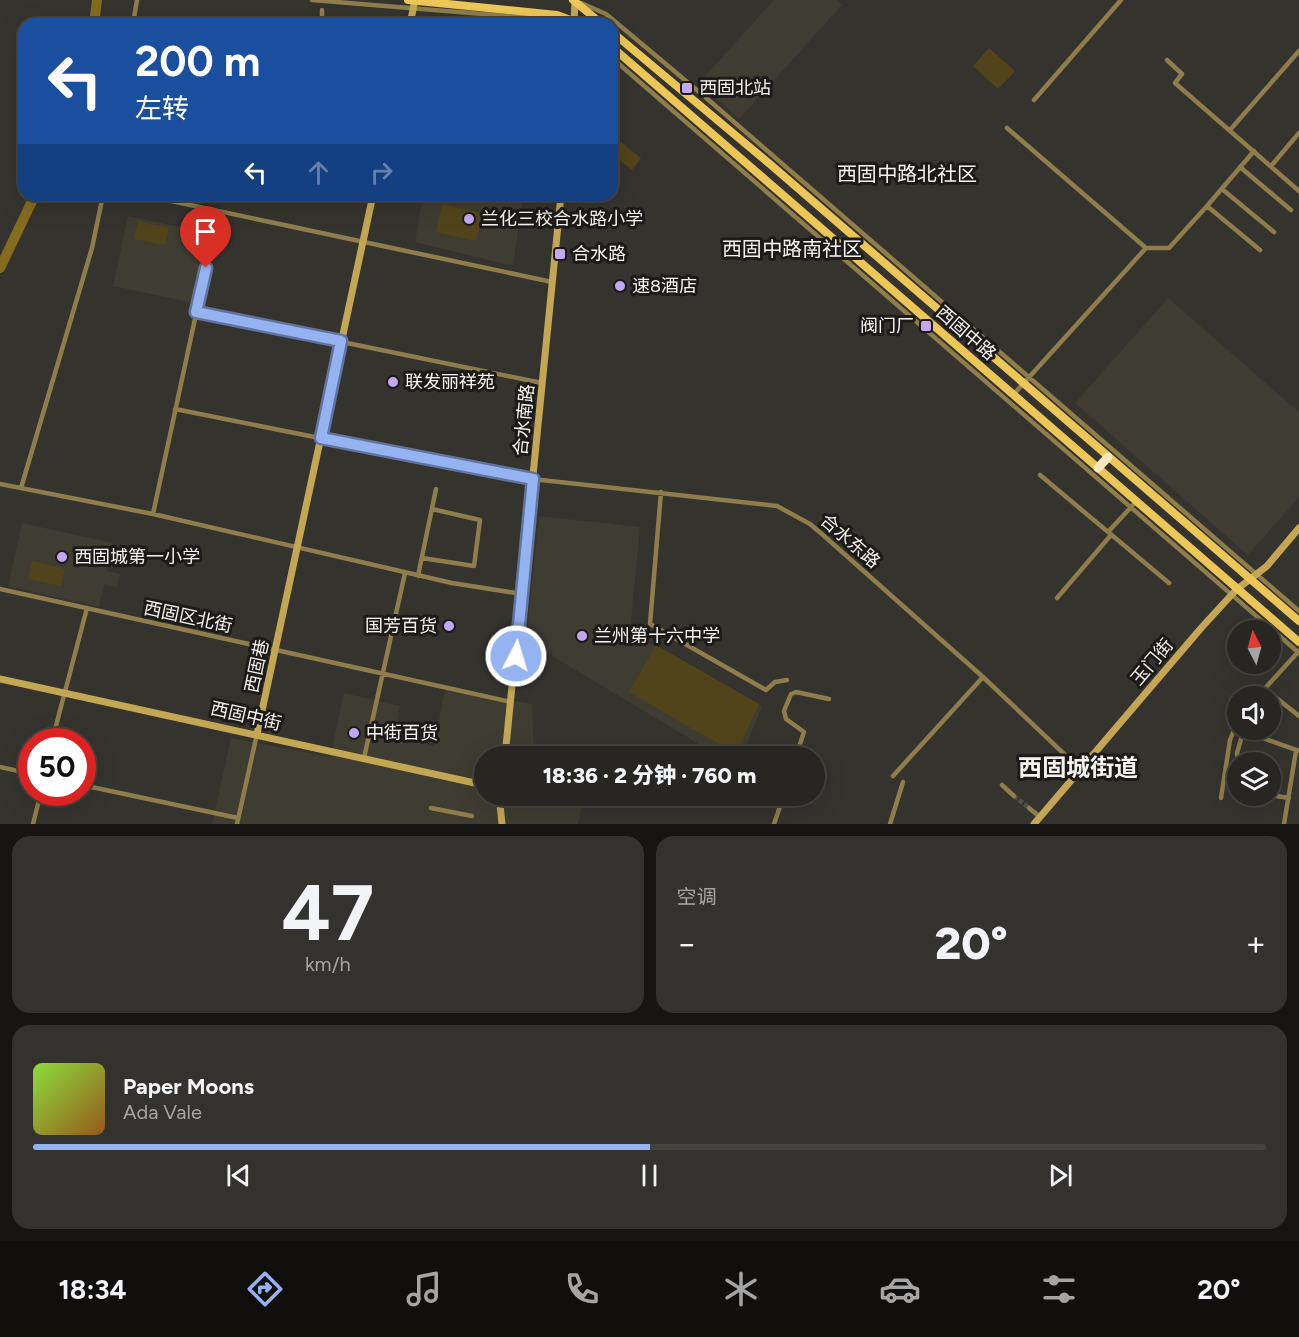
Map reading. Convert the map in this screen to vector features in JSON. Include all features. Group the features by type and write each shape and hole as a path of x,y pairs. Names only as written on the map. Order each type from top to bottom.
{"highway":[{"path":"1098,468 1108,457"}],"main road":[{"path":"408,0 414,3 557,15 564,18"},
{"path":"575,0 595,18"},
{"name":"西固中路","path":"618,37 1026,380 1108,457 1254,577 1299,621"},
{"name":"西固中路","path":"618,53 1014,394 1234,592 1299,642"},
{"path":"762,176 771,165"}],"street":[{"path":"134,18 137,0"},
{"path":"312,0 414,3 411,18"},
{"path":"577,18 575,0 610,18"},
{"path":"1034,100 1121,0"},
{"path":"322,10 322,18"},
{"path":"618,24 1254,577 1299,611"},
{"path":"1230,130 1299,51"},
{"path":"1167,60 1182,74 1175,83 1299,191"},
{"path":"618,63 1008,402 1134,504 1057,598"},
{"path":"1007,128 1146,248 1169,248 1254,151"},
{"path":"1271,166 1299,133"},
{"path":"1240,167 1291,210"},
{"path":"1222,189 1274,232"},
{"path":"21,488 92,248 102,201"},
{"path":"169,201 552,282"},
{"name":"西固巷","path":"238,821 372,201"},
{"name":"合水南路","path":"506,746 560,201"},
{"path":"1207,206 1260,250"},
{"path":"153,514 218,212"},
{"path":"1008,402 1146,248"},
{"path":"196,312 542,383"},
{"path":"175,408 321,438"},
{"name":"合水东路","path":"321,438 533,479 767,503 800,517 983,677 1080,769"},
{"path":"1040,475 1169,583"},
{"path":"0,484 153,514 418,576 522,594"},
{"path":"418,576 436,489"},
{"path":"661,492 650,624 766,690 775,682 787,680"},
{"path":"422,558 474,566 480,520 432,509"},
{"name":"玉门街","path":"1034,824 1234,592 1254,577 1299,528"},
{"path":"364,758 405,573"},
{"name":"西固区北街","path":"0,589 512,702"},
{"path":"1234,592 1299,652 1267,686"},
{"path":"55,728 87,608"},
{"path":"893,776 983,677"},
{"name":"西固中街","path":"0,679 474,783"},
{"path":"799,746 804,732 786,719 784,711 791,694 796,692 829,699"},
{"path":"1281,701 1299,716"},
{"path":"1221,798 1230,740"},
{"path":"1269,740 1297,751 1284,824"},
{"path":"0,767 18,771"},
{"path":"890,824 903,782"},
{"path":"1002,785 1014,796"},
{"path":"96,788 238,821"},
{"path":"1281,797 1289,798"},
{"path":"33,824 38,806"},
{"path":"500,806 502,824"},
{"path":"774,824 780,806"},
{"path":"431,808 472,816"},
{"path":"1029,808 1040,818"}],"shaded area":[{"path":"774,0 837,0 842,5 739,119 699,83"},
{"path":"989,48 1015,71 998,89 973,66"},
{"path":"621,142 641,158 632,170 618,159 618,146"},
{"name":"兰化三校合水路小学","path":"422,201 522,201 513,266 415,242"},
{"path":"442,204 482,213 476,241 436,232"},
{"path":"128,216 209,233 194,303 113,286"},
{"path":"138,221 169,228 165,245 134,239"},
{"path":"1168,298 1299,412 1299,497 1248,555 1075,403"},
{"name":"兰州第十六中学","path":"539,516 640,527 630,632 762,706 746,746 702,746 526,640"},
{"name":"西固城第一小学","path":"22,523 113,543 107,571 120,574 117,587 104,584 99,607 8,586"},
{"path":"32,561 65,569 61,586 28,579"},
{"path":"656,645 759,704 740,746 722,746 629,692"},
{"path":"445,689 532,704 534,746 474,746 474,806 582,806 578,824 212,824 231,738 330,757 344,693 400,706 396,736 434,746"}],"waterway":[{"path":"95,18 97,0"},
{"path":"0,268 32,201"}],"tunnel":[{"path":"1014,796 1029,808"}],"place":[{"name":"西固北站","path":"687,88"},
{"name":"兰化三校合水路小学","path":"469,219"},
{"name":"合水路","path":"560,254"},
{"name":"速8酒店","path":"620,286"},
{"name":"阀门厂","path":"926,326"},
{"name":"联发丽祥苑","path":"393,382"},
{"name":"西固城第一小学","path":"62,557"},
{"name":"国芳百货","path":"449,626"},
{"name":"兰州第十六中学","path":"582,636"},
{"name":"中街百货","path":"354,733"}],"district":[{"name":"西固中路北社区","path":"907,174"},
{"name":"西固中路南社区","path":"792,249"},
{"name":"西固城街道","path":"1078,768"}],"route":[{"path":"206,268 196,312 341,341 321,438 533,479 516,656"}]}
